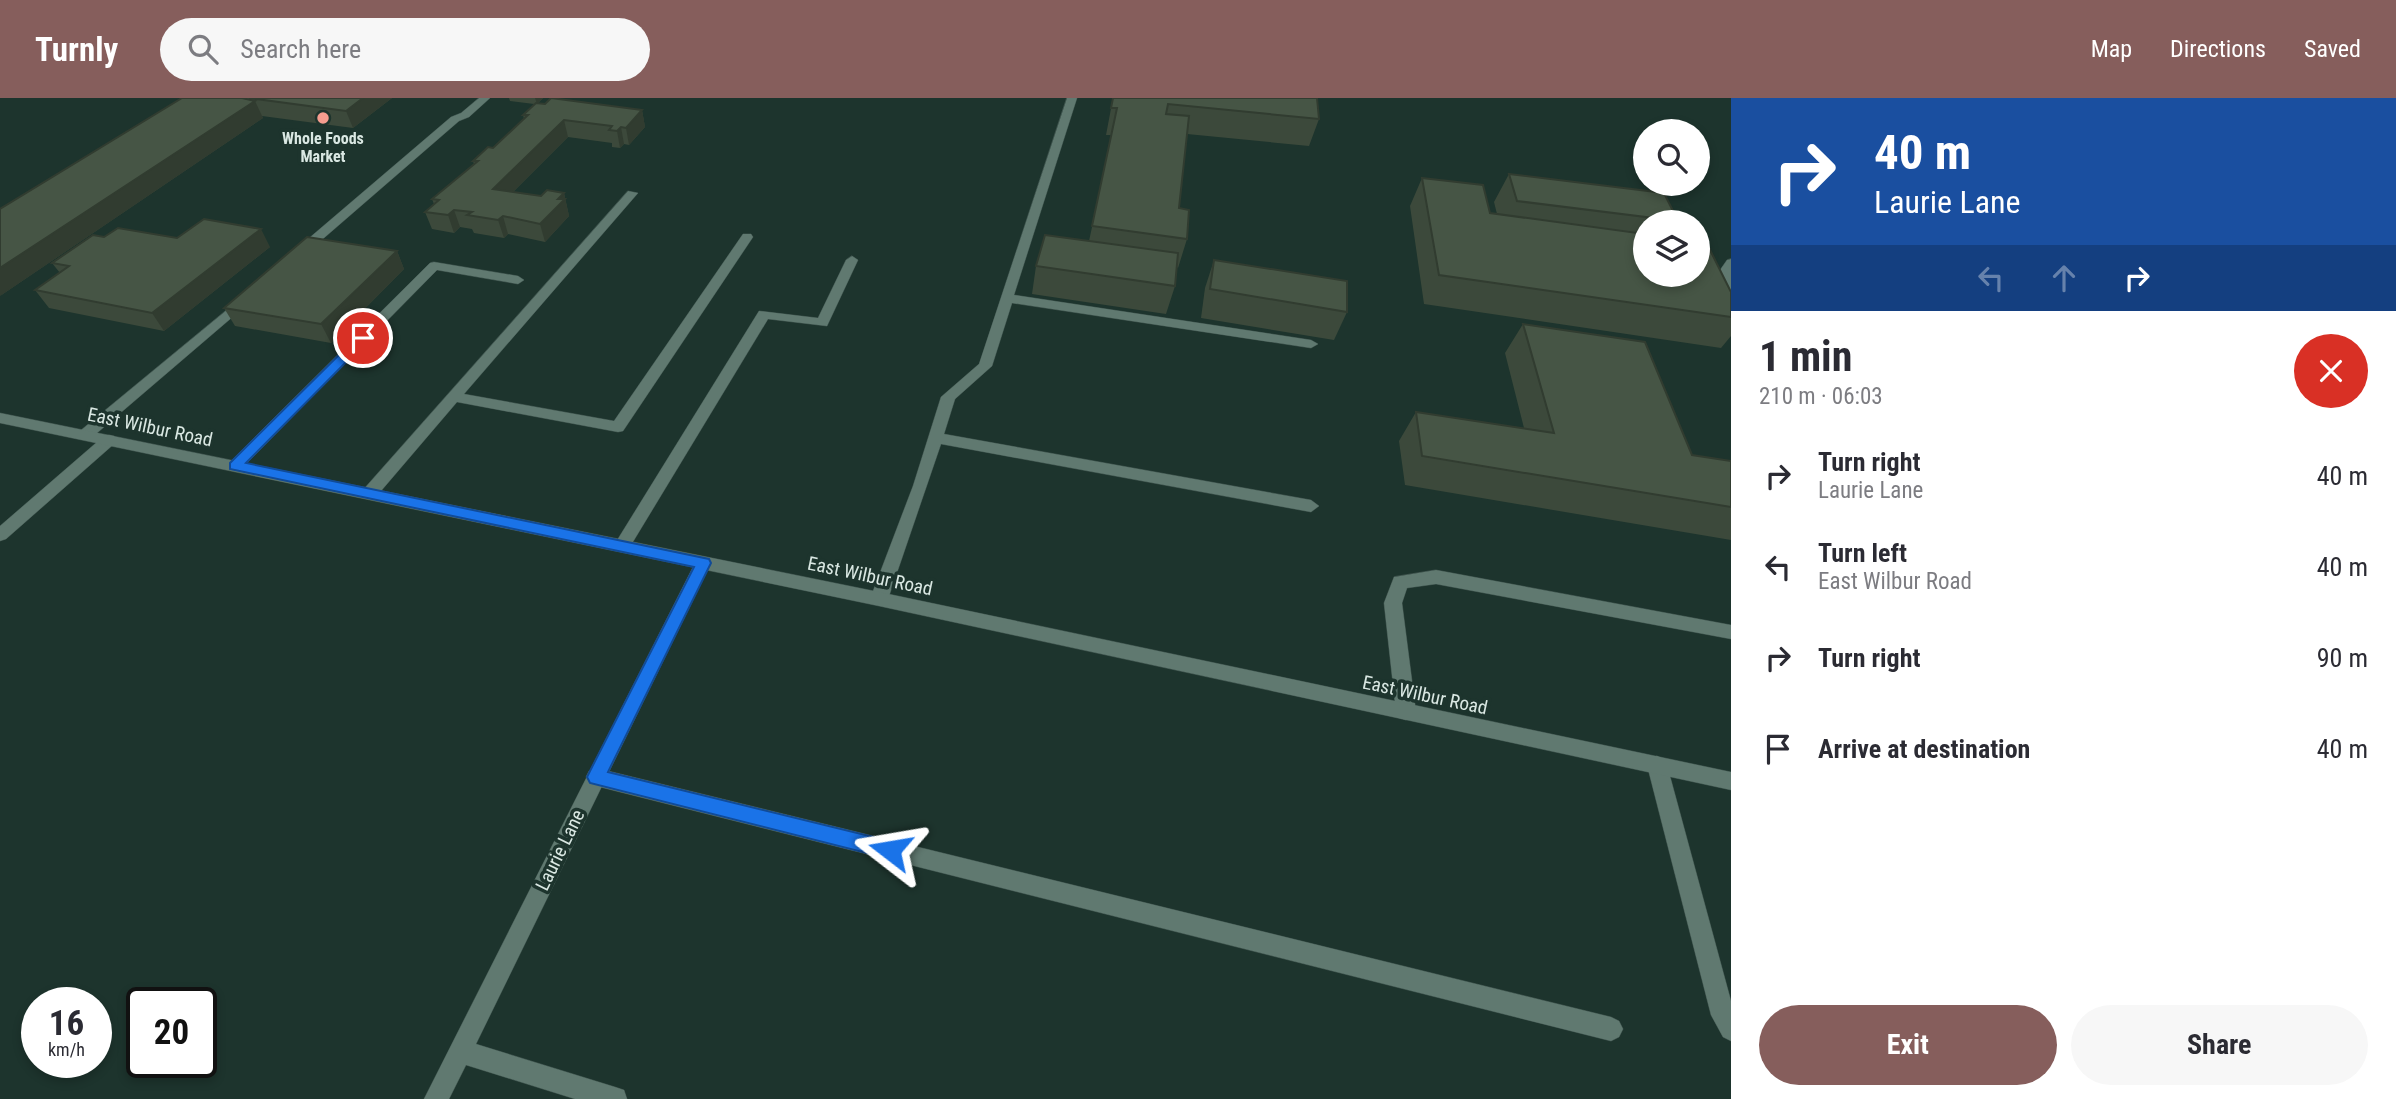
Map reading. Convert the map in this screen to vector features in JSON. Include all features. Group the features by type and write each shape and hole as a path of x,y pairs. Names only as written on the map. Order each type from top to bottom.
{"street":[{"path":"288,262 455,119 465,115 485,98"},
{"path":"879,599 921,486 948,397 985,366 1072,98"},
{"path":"369,494 632,193"},
{"path":"454,397 618,427 747,237"},
{"path":"622,546 764,314 822,323 852,260"},
{"path":"1731,263 1724,273 1731,293"},
{"path":"235,466 434,267 518,280"},
{"path":"85,435 257,289"},
{"path":"1007,298 1311,344"},
{"name":"East Wilbur Road","path":"0,418 879,599 1731,781"},
{"path":"936,438 1311,506"},
{"path":"0,536 109,440"},
{"name":"Laurie Lane","path":"436,1099 704,563"},
{"path":"1406,712 1393,603 1400,582 1436,577 1731,632"},
{"path":"1657,765 1723,1015 1731,1029"},
{"path":"596,777 1611,1029"},
{"path":"460,1051 615,1099"}],"building":[{"path":"182,98 242,98 255,101 0,268 0,209"},
{"path":"249,98 363,98 346,111"},
{"path":"551,98 642,110 626,128 621,127 617,131 609,130 612,126 564,120 493,189 541,196 547,190 564,193 558,199 565,199 540,224 503,216 498,220 467,215 472,212 454,210 448,215 425,212 439,200 432,199 478,161 473,161 488,147 493,148 528,115 523,115 536,103 545,104"},
{"path":"1113,98 1317,98 1319,119 1168,104 1166,114 1189,116 1179,208 1189,210 1187,239 1092,226 1117,108 1111,108"},
{"path":"1509,174 1633,189 1633,196 1666,196 1672,210 1633,210 1633,215 1517,201"},
{"path":"1422,178 1483,185 1490,213 1633,232 1633,287 1710,287 1710,250 1731,292 1731,317 1439,275"},
{"path":"204,219 261,229 152,313 35,290 69,266 52,263 93,235 104,237 118,228 177,238"},
{"path":"1045,235 1178,253 1175,286 1036,266"},
{"path":"307,237 397,251 321,324 224,308"},
{"path":"1214,260 1347,281 1347,312 1210,289"},
{"path":"1523,324 1645,342 1692,455 1731,461 1731,507 1422,456 1416,412 1554,433"}],"place":[{"name":"Whole Foods Market","path":"323,118"}],"route":[{"path":"363,338 235,466 704,563 596,777 890,850"}]}
